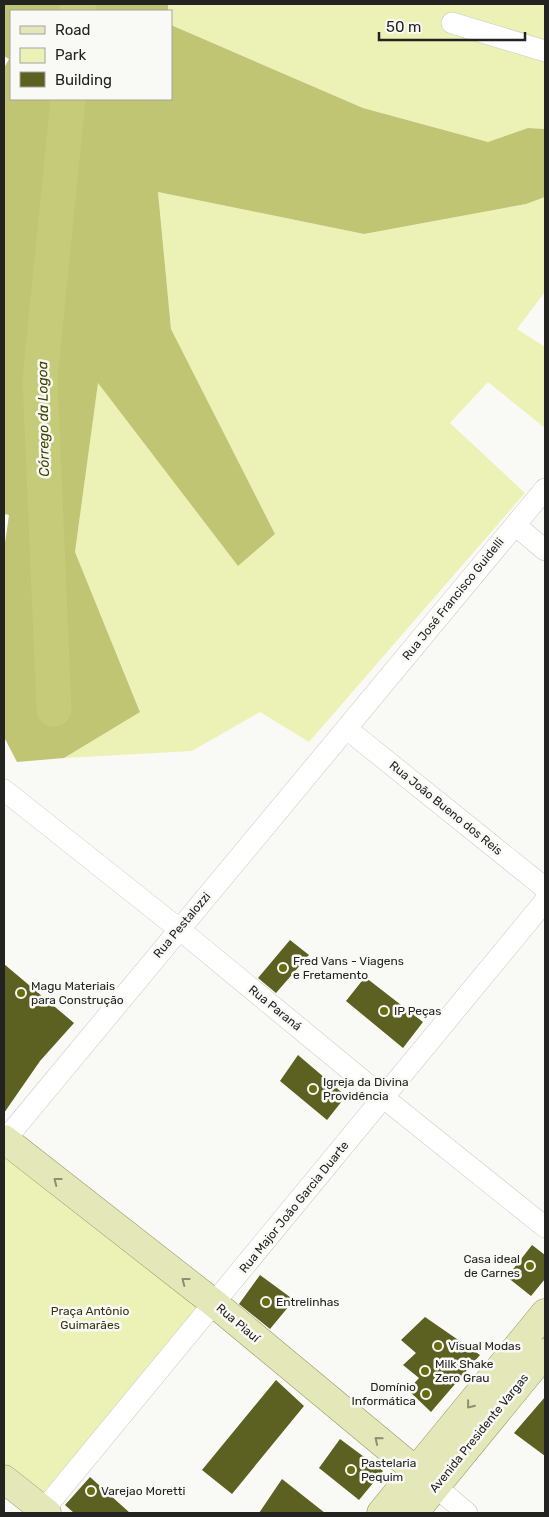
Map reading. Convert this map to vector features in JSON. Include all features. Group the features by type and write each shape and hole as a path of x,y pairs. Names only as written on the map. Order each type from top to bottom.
{"main road":[{"name":"Rua Piauí","path":"4,1140 214,1304 426,1479"},
{"name":"Avenida Presidente Vargas","path":"414,1513 426,1479 545,1313"},
{"name":"Avenida Presidente Vargas","path":"381,1513 426,1479 545,1353"},
{"path":"4,1479 44,1512"}],"street":[{"path":"452,23 545,51"},
{"name":"Rua José Francisco Guidelli","path":"362,710 545,489"},
{"path":"514,525 545,550"},
{"name":"Rua Pestalozzi","path":"4,1140 362,710"},
{"name":"Rua João Bueno dos Reis","path":"346,729 545,888"},
{"name":"Rua Paraná","path":"4,790 179,929 384,1098 545,1227"},
{"name":"Rua Major João Garcia Duarte","path":"44,1512 545,901"},
{"name":"Rua Piauí","path":"426,1479 467,1513"}],"green space":[{"path":"4,4 168,4 168,10 10,10 10,100 172,100 172,25 363,108 488,142 528,128 545,129 545,197 526,204 364,234 158,192 171,329 275,534 238,566 98,383 75,552 140,712 64,758 17,762 4,737 4,550 9,515 4,514 4,68 9,59 4,56"},
{"path":"168,4 545,4 545,129 528,128 488,142 363,108 172,25 172,10 168,10"},
{"path":"158,192 364,234 526,204 545,197 545,292 517,329 545,347 545,428 488,382 450,423 525,493 309,742 260,712 192,751 64,758 140,711 75,552 98,382 238,566 275,534 171,329"},
{"name":"Praça Antônio Guimarães","path":"4,1141 215,1304 44,1510 4,1479"}],"building":[{"name":"Fred Vans - Viagens e Fretamento","path":"290,940 309,955 276,993 258,978"},
{"name":"Magu Materiais para Construção","path":"4,964 74,1023 40,1061 4,1113"},
{"name":"IP Peças","path":"365,977 423,1022 403,1048 346,1001"},
{"name":"Igreja da Divina Providência","path":"298,1055 346,1096 327,1120 280,1081"},
{"name":"Casa ideal de Carnes","path":"532,1245 545,1255 545,1279 531,1296 507,1277"},
{"name":"Entrelinhas","path":"260,1275 294,1300 270,1329 239,1304"},
{"name":"Visual Modas","path":"425,1317 480,1355 431,1412 408,1390 419,1378 403,1365 416,1353 401,1340"},
{"path":"276,1380 304,1406 232,1494 202,1470"},
{"path":"545,1397 545,1456 514,1433"},
{"name":"Pastelaria Pequim","path":"340,1439 383,1471 359,1500 319,1468"},
{"name":"Varejao Moretti","path":"90,1477 130,1513 74,1513 65,1505"},
{"path":"282,1479 325,1513 259,1513"}],"waterway":[{"name":"Córrego da Logoa","path":"77,10 78,4"},
{"name":"Córrego da Logoa","path":"54,709 40,379 68,100"}],"place":[{"name":"Fred Vans - Viagens e Fretamento","path":"283,968"},
{"name":"Magu Materiais para Construção","path":"21,993"},
{"name":"IP Peças","path":"384,1011"},
{"name":"Igreja da Divina Providência","path":"313,1089"},
{"name":"Casa ideal de Carnes","path":"530,1266"},
{"name":"Entrelinhas","path":"266,1302"},
{"name":"Visual Modas","path":"438,1346"},
{"name":"Milk Shake Zero Grau","path":"425,1371"},
{"name":"Domínio Informática","path":"426,1394"},
{"name":"Pastelaria Pequim","path":"351,1470"},
{"name":"Varejao Moretti","path":"91,1491"}]}
